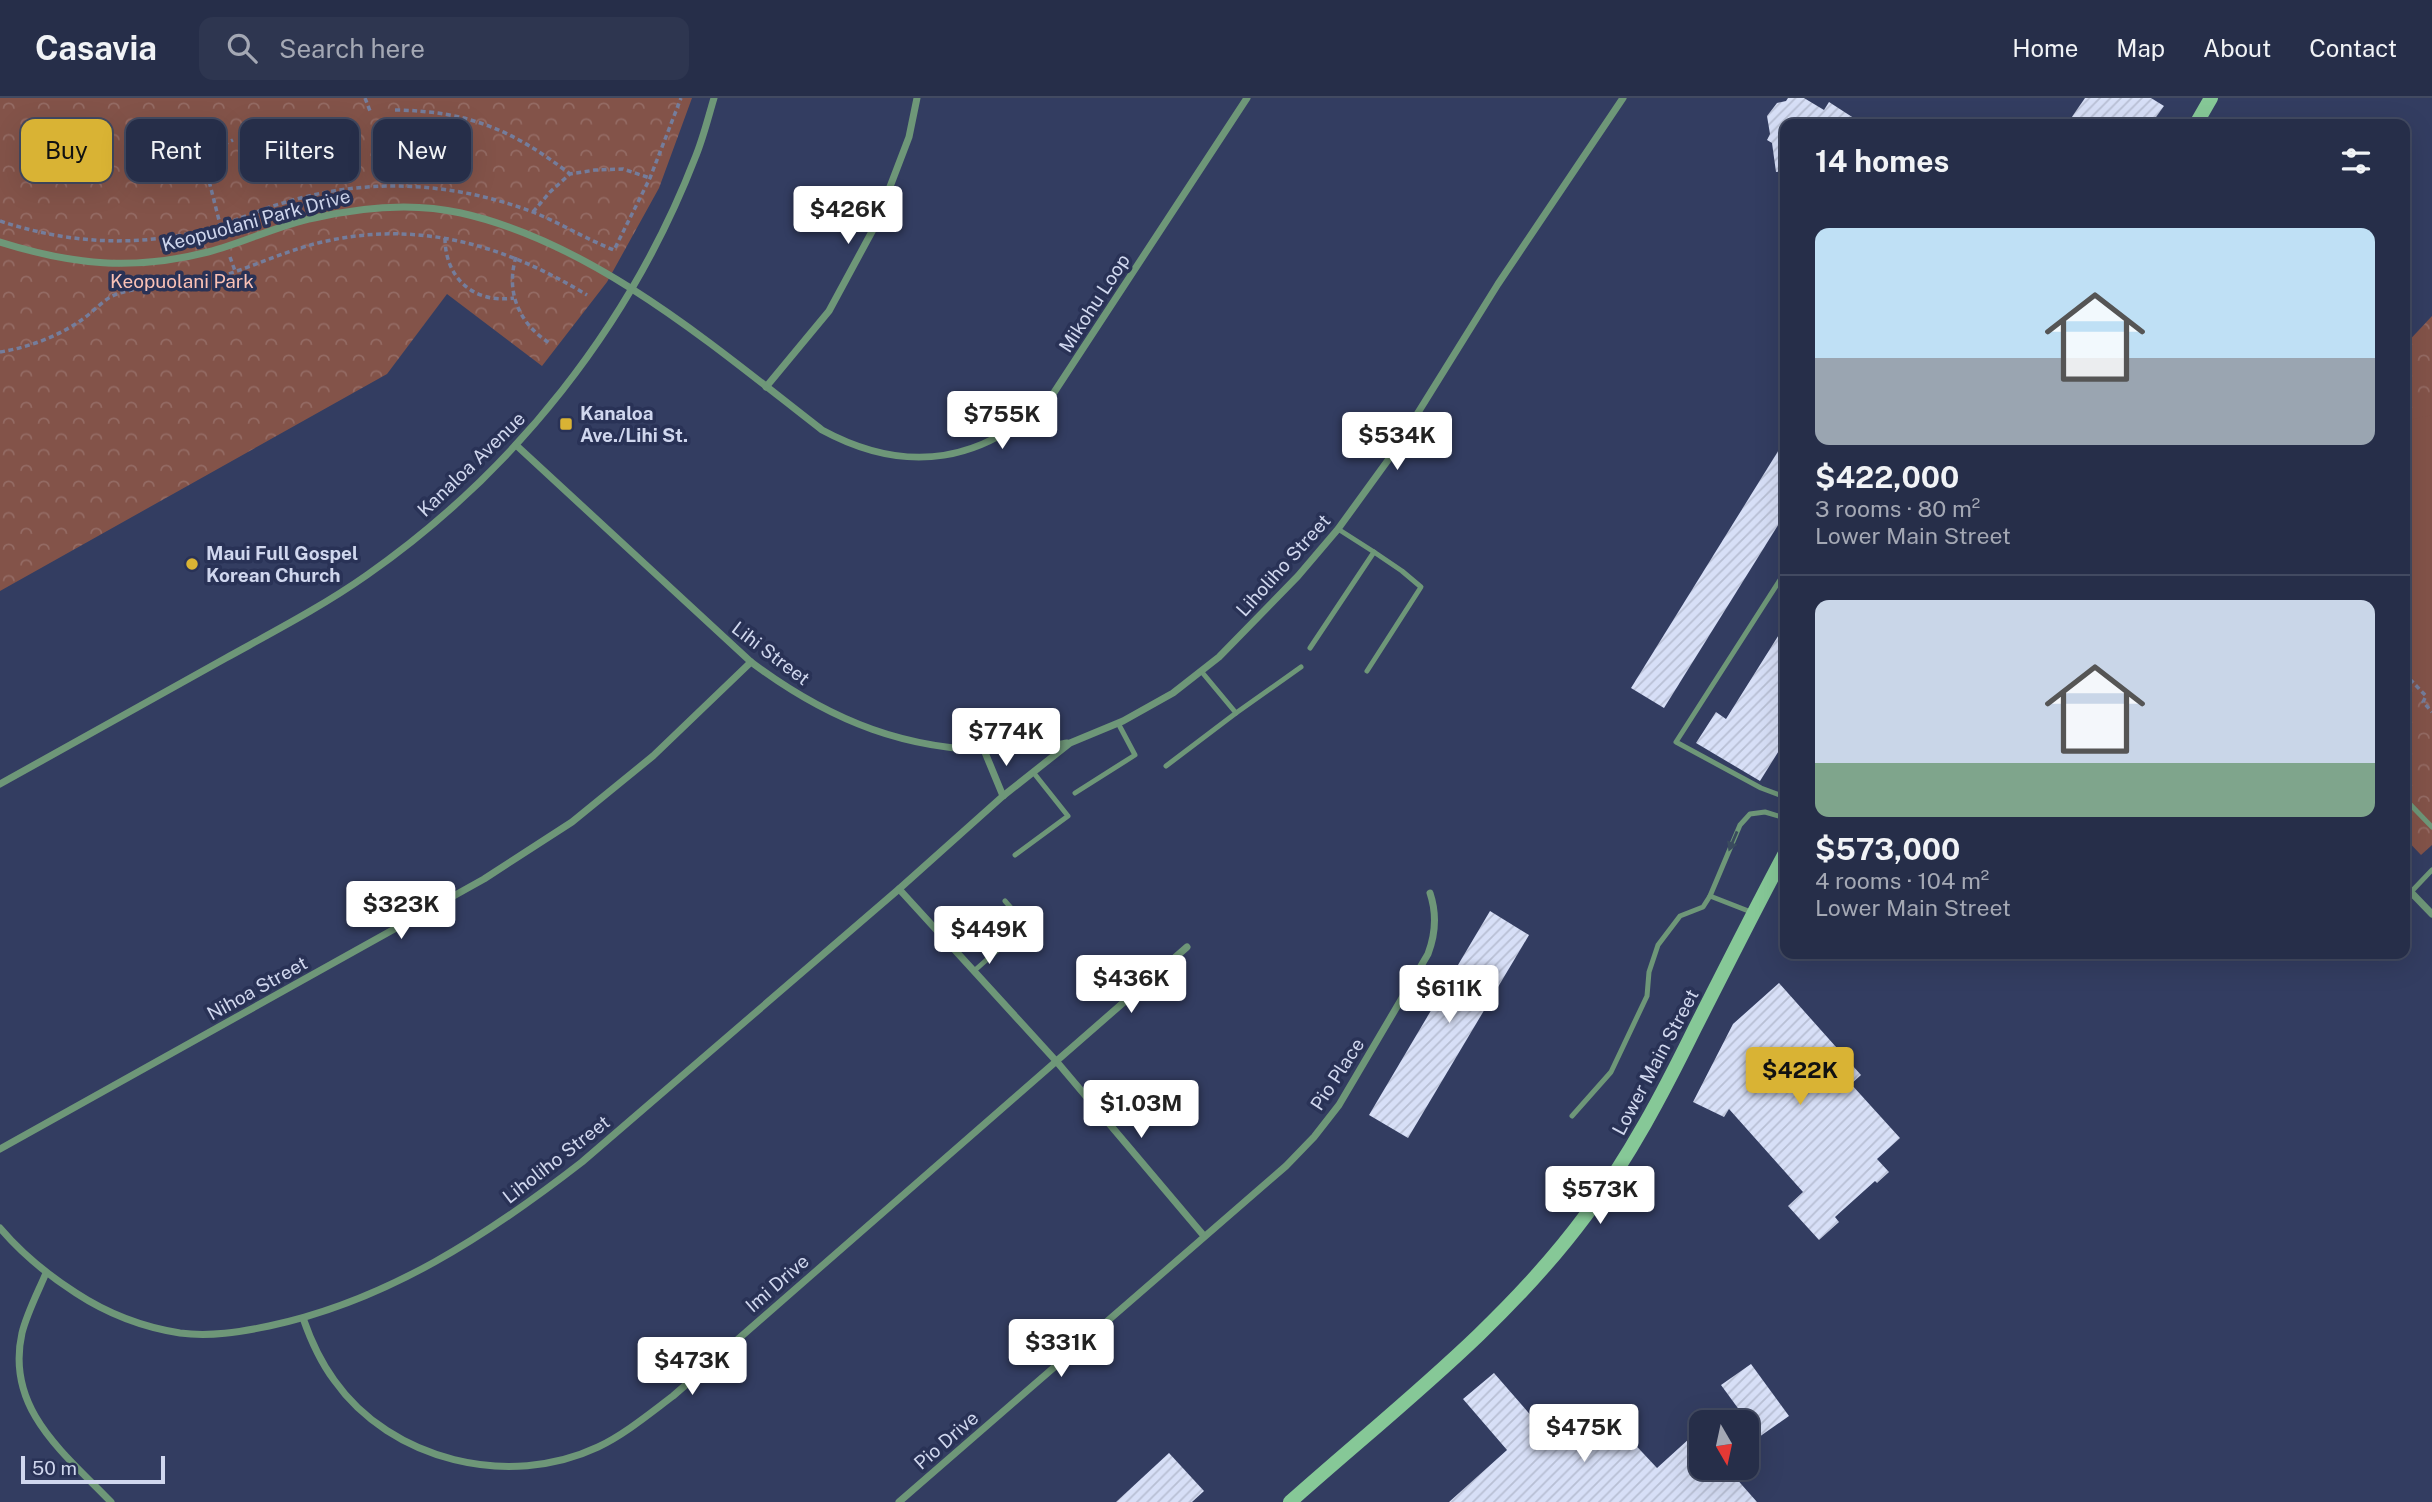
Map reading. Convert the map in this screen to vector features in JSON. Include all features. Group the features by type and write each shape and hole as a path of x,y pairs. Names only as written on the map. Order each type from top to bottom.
{"street":[{"name":"Kanaloa Avenue","path":"0,784 274,631 366,576 452,509 528,433 595,348 651,256 696,158 714,98"},
{"path":"766,387 830,311 875,226 909,137 917,98"},
{"name":"Mikohu Loop","path":"632,288 822,430 847,444 874,453 901,457 958,453 985,444 1010,431 1033,414 1053,394 1247,98"},
{"name":"Liholiho Street","path":"0,1228 15,1247 46,1273 90,1302 119,1317 150,1328 215,1335 247,1331 303,1318 350,1303 410,1276 471,1241 527,1204 582,1162 1033,772 1070,743 1118,723 1173,693 1219,657 1289,585 1338,529 1391,456 1498,284 1623,98"},
{"path":"2199,119 2211,98"},
{"name":"Keopuolani Park Drive","path":"0,242 46,256 101,264 156,263 210,252 310,218 359,209 409,207 459,212 507,225 552,245 632,288"},
{"name":"Lihi Street","path":"516,445 751,662 783,686 835,716 892,737 951,748 1011,750 1070,743"},
{"name":"Nihoa Street","path":"0,1149 484,879 572,822 653,756 751,662"},
{"path":"984,750 1003,796"},
{"name":"Lower Main Street","path":"1290,1502 1511,1304 1585,1217 1619,1169 1656,1107 1780,862"},
{"path":"900,888 1057,1062 1205,1236"},
{"path":"2411,892 2432,914"},
{"name":"Pio Place","path":"1205,1236 1286,1166 1314,1137 1339,1105 1428,954 1435,930 1434,905 1430,893"},
{"name":"Imi Drive","path":"303,1318 315,1351 335,1382 359,1409 388,1432 420,1449 490,1466 527,1466 562,1460 597,1447 629,1430 673,1396 1187,947"},
{"name":"Pio Drive","path":"899,1502 1205,1236"},
{"path":"46,1273 23,1330 19,1348 22,1385 27,1403 46,1435 111,1502"}],"lane":[{"path":"1338,529 1402,570 1421,587 1367,671"},
{"path":"1310,648 1374,552"},
{"path":"1780,580 1676,742 1761,788 1780,795"},
{"path":"1166,766 1301,667"},
{"path":"1201,671 1236,713"},
{"path":"1075,793 1135,755 1118,723"},
{"path":"1015,855 1068,816 1033,772"},
{"path":"2410,804 2432,827"},
{"path":"1572,1116 1611,1072 1647,996 1649,972 1658,945 1680,916 1703,907 1740,825 1750,814 1765,812 1780,816"},
{"path":"2411,892 2432,870"},
{"path":"1710,896 1753,913"},
{"path":"974,971 1026,925 1005,901"}],"path":[{"path":"365,98 370,111"},
{"path":"614,250 650,178 681,98"},
{"path":"395,110 418,110 460,116 500,129 537,149 570,174"},
{"path":"233,140 214,149 205,165 234,271"},
{"path":"533,212 570,174 623,169 650,178"},
{"path":"0,352 43,341 66,331 114,295 190,284 341,237 396,234 445,237 516,257 551,273 587,295"},
{"path":"445,237 449,266 467,289 494,299 514,298"},
{"path":"516,257 512,278 514,298 524,322 551,344"},
{"path":"2410,679 2426,696 2423,702 2432,712"}],"green space":[{"name":"Keopuolani Park","path":"0,98 692,98 659,188 607,282 542,366 447,294 387,374 0,591"},
{"path":"2432,316 2432,845 2421,855 2410,843 2410,340"},
{"path":"2432,415 2432,699 2410,676 2410,420"}],"building":[{"path":"1788,98 1804,98 1824,110 1829,102 1855,119 1780,119 1780,172 1776,172 1772,143 1767,140 1770,134 1767,116 1777,103"},
{"path":"2085,98 2151,98 2164,106 2155,119 2070,119"},
{"path":"1780,448 1780,522 1664,708 1631,688"},
{"path":"1780,633 1780,749 1760,781 1696,743 1716,712 1726,719"},
{"path":"1490,911 1529,935 1408,1138 1369,1115"},
{"path":"1779,983 1861,1075 1851,1084 1900,1138 1877,1159 1889,1172 1835,1217 1839,1222 1819,1240 1788,1206 1803,1192 1729,1109 1724,1117 1693,1102 1733,1024"},
{"path":"1751,1364 1789,1416 1759,1437 1759,1410 1739,1410 1721,1385"},
{"path":"1494,1373 1560,1449 1585,1426 1594,1437 1606,1426 1620,1442 1627,1436 1657,1468 1689,1439 1689,1480 1738,1480 1757,1502 1449,1502 1507,1450 1463,1399"},
{"path":"1169,1453 1204,1491 1192,1502 1116,1502"}],"place":[{"name":"Kanaloa Ave./Lihi St.","path":"566,424"},
{"name":"Maui Full Gospel Korean Church","path":"192,564"}]}
